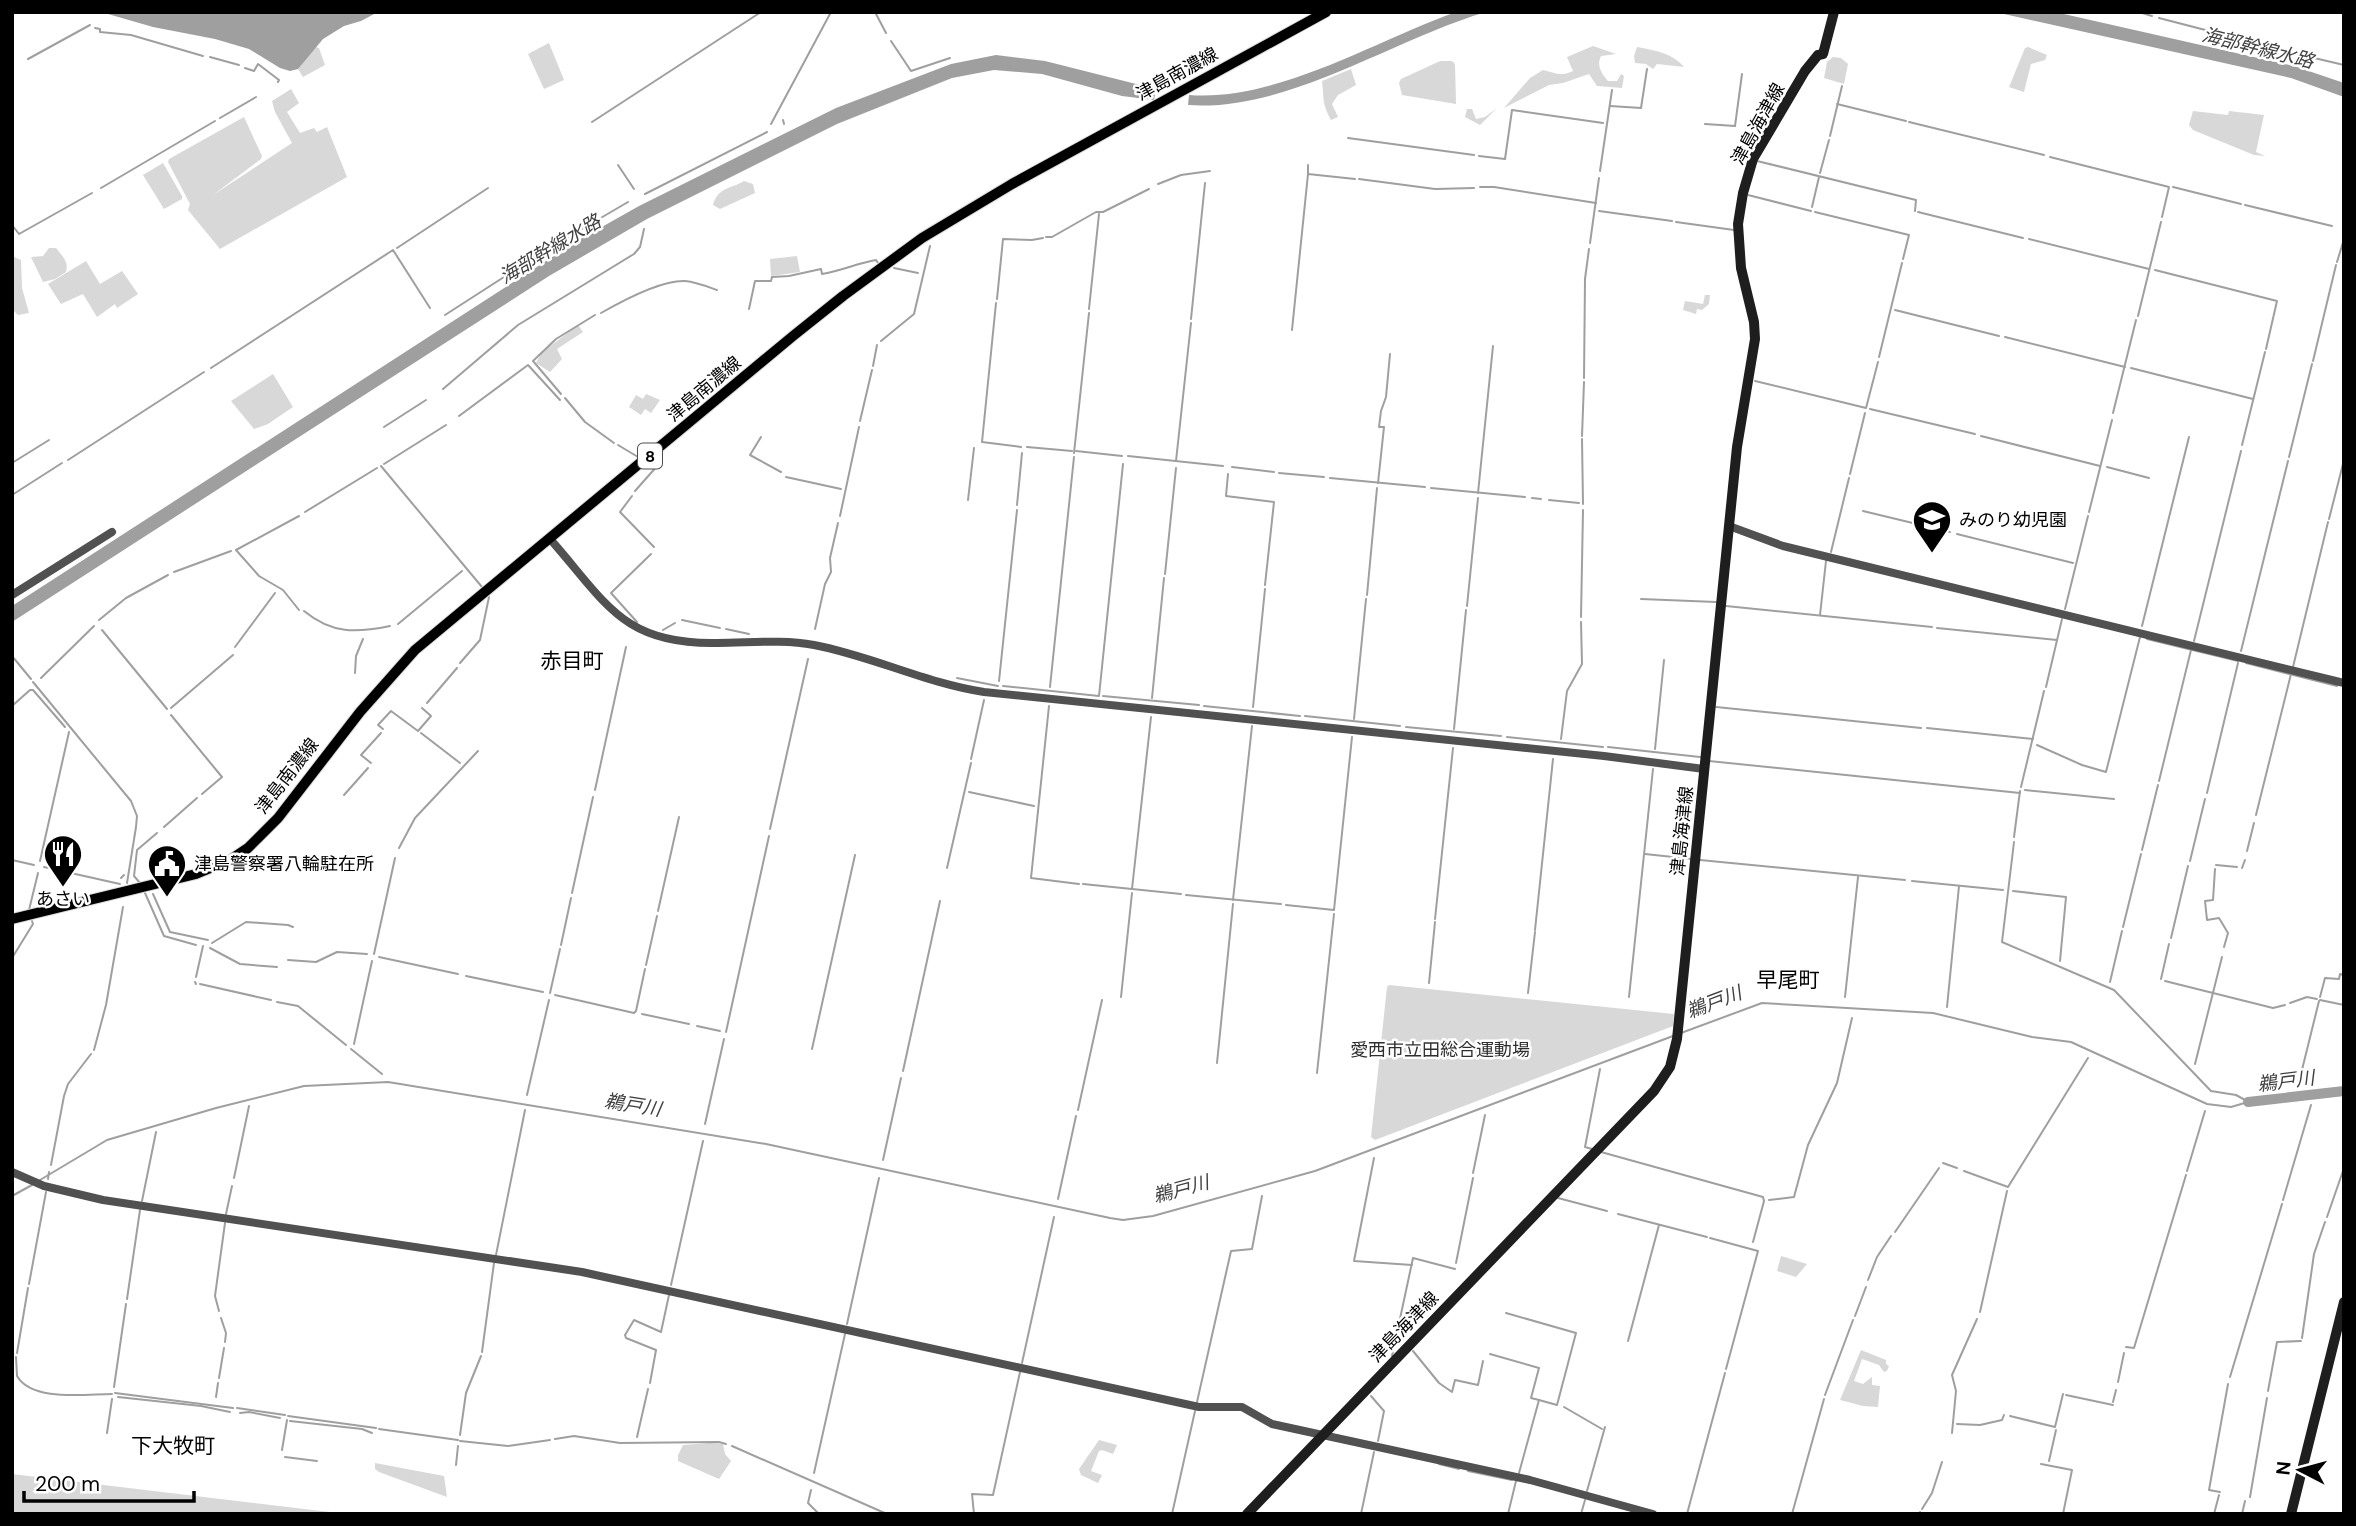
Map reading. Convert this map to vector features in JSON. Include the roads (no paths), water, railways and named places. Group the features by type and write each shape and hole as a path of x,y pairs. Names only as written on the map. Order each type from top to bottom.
{"main road":[{"name":"津島南濃線","path":"12,919 196,874 229,860 248,848 278,818 388,678 415,650 813,320 922,238 1012,184 1326,12"},
{"name":"津島海津線","path":"1247,1514 1654,1091 1670,1067 1678,1034 1737,447 1755,338 1754,322 1741,268 1738,224 1753,159 1805,71 1818,55 1823,54 1834,12"},
{"path":"2291,1514 2344,1303"}],"street":[{"path":"1728,526 1783,546 2344,683"},
{"path":"12,595 111,532"},
{"path":"550,539 611,610 637,628 663,639 694,644 810,644 943,684 984,692 1591,754 1704,769"},
{"path":"12,1172 36,1183 103,1200 582,1272 1194,1406 1242,1407 1272,1424 1530,1480 1653,1514"}],"waterway":[{"path":"592,122 761,12"},
{"path":"771,124 831,12"},
{"path":"875,12 886,33"},
{"path":"2139,12 2152,16"},
{"name":"海部幹線水路","path":"2159,18 2306,56"},
{"path":"28,59 90,25"},
{"path":"95,28 100,29 100,32 131,35 203,56"},
{"path":"891,41 911,71 950,58"},
{"path":"210,57 239,65"},
{"name":"海部幹線水路","path":"2310,57 2344,65"},
{"path":"245,68 254,71 258,64 279,80 278,82"},
{"path":"1610,106 1641,108 1647,69"},
{"path":"1705,124 1735,126 1742,74"},
{"path":"1830,136 1842,86"},
{"path":"1600,171 1612,90"},
{"path":"220,118 256,97"},
{"path":"1837,104 1906,121"},
{"path":"1479,156 1505,159 1512,110 1603,123"},
{"path":"783,120 784,124"},
{"path":"101,188 215,121"},
{"path":"1909,122 2044,155"},
{"path":"645,194 767,132"},
{"path":"1348,138 1474,155"},
{"path":"1820,173 1829,140"},
{"path":"2050,157 2169,187 2162,217"},
{"path":"1757,161 1916,200 1915,211"},
{"path":"618,165 634,189"},
{"path":"1308,165 1308,174"},
{"path":"1158,184 1181,175 1210,171"},
{"path":"1292,330 1308,174 1355,179"},
{"path":"1812,207 1819,177"},
{"path":"1590,243 1599,178"},
{"path":"1359,179 1435,189 1474,188"},
{"path":"1191,319 1205,183"},
{"path":"1480,187 1596,203"},
{"path":"2173,187 2241,204"},
{"path":"397,248 488,188"},
{"path":"1046,237 1052,237 1096,212 1103,212 1149,189"},
{"path":"12,225 19,234 92,193"},
{"path":"1748,195 1811,211"},
{"name":"海部幹線水路","path":"445,315 546,250 628,202"},
{"path":"2245,205 2332,226"},
{"path":"1599,211 1672,221"},
{"path":"1815,212 1909,235 1903,259"},
{"path":"1918,212 2023,238"},
{"path":"1089,309 1099,214"},
{"path":"1676,222 1734,230"},
{"path":"2138,316 2161,222"},
{"path":"443,389 518,325 634,254 640,247 644,229"},
{"path":"997,299 1003,239 1043,238"},
{"path":"2029,239 2149,269"},
{"path":"2337,262 2344,239"},
{"path":"881,341 914,314 930,246"},
{"path":"1584,378 1585,279 1589,249"},
{"path":"211,368 393,250 430,308"},
{"path":"749,309 755,281 771,281 772,277 821,269 822,274 876,260 878,263"},
{"path":"1879,357 1902,263"},
{"path":"2313,361 2336,265"},
{"path":"894,268 918,273"},
{"path":"2155,270 2277,301 2266,349"},
{"path":"601,313 642,292 675,282 693,282 717,290"},
{"path":"996,303 982,442 1021,447"},
{"path":"1895,310 1999,336"},
{"path":"1074,453 1089,313"},
{"path":"561,394 533,361 556,339 595,315"},
{"path":"2113,413 2136,320"},
{"path":"1176,461 1191,323"},
{"path":"2005,337 2125,367"},
{"path":"873,366 877,345"},
{"path":"1478,493 1493,346"},
{"path":"2242,445 2265,352"},
{"path":"1378,483 1384,427 1379,427 1386,397 1390,354"},
{"path":"1755,381 1866,408 1878,362"},
{"path":"2289,457 2312,364"},
{"path":"459,416 528,365 560,400"},
{"path":"2131,368 2253,399"},
{"path":"860,421 872,370"},
{"path":"68,460 204,372"},
{"path":"1582,436 1584,382"},
{"path":"565,398 585,422 614,443"},
{"path":"384,427 426,400"},
{"path":"1870,409 1975,434"},
{"path":"1850,474 1865,413"},
{"path":"2089,512 2112,420"},
{"path":"384,464 446,425"},
{"path":"840,516 859,427"},
{"path":"1981,436 2100,466"},
{"path":"761,437 750,455 781,472"},
{"path":"2142,626 2189,437"},
{"path":"1582,439 1583,504"},
{"path":"12,463 49,440"},
{"path":"618,445 638,457"},
{"path":"1027,447 1072,451"},
{"path":"968,500 974,448"},
{"path":"1076,451 1122,456"},
{"path":"2194,641 2241,451"},
{"path":"1017,505 1022,453"},
{"path":"1128,456 1223,466"},
{"path":"1050,687 1074,457"},
{"path":"635,491 658,465 653,460"},
{"path":"2329,519 2344,460"},
{"path":"2241,651 2288,461"},
{"path":"12,495 62,463"},
{"path":"1003,686 1099,696 1123,464"},
{"path":"381,466 482,587"},
{"path":"1232,467 1274,472"},
{"path":"2107,467 2149,478"},
{"path":"305,512 377,468"},
{"path":"1165,574 1176,468"},
{"path":"1279,473 1324,477"},
{"path":"1228,474 1226,496 1274,502 1265,585"},
{"path":"786,477 841,489"},
{"path":"1330,478 1425,487"},
{"path":"1831,552 1849,478"},
{"path":"1367,595 1377,488"},
{"path":"1431,488 1525,497"},
{"path":"632,496 620,512 654,547"},
{"path":"1467,606 1478,498"},
{"path":"1532,498 1541,499"},
{"path":"1549,500 1579,503"},
{"path":"999,681 1017,510"},
{"path":"1581,617 1583,510"},
{"path":"1863,511 1950,532"},
{"path":"299,516 236,550 259,576 283,590 299,610"},
{"path":"2065,609 2088,516"},
{"path":"2293,667 2328,522"},
{"path":"815,629 825,584 831,572 830,558 838,523"},
{"path":"1957,534 2073,563"},
{"path":"174,572 231,551"},
{"path":"637,622 611,593 651,554"},
{"path":"1820,615 1826,561"},
{"path":"398,624 462,571"},
{"path":"99,620 126,598 168,575"},
{"path":"1152,698 1164,578"},
{"path":"1253,707 1265,589"},
{"path":"235,647 275,593"},
{"path":"460,663 480,640 489,597"},
{"path":"1354,719 1366,599"},
{"path":"1641,599 1716,602"},
{"path":"1726,606 1932,627"},
{"path":"1454,729 1466,610"},
{"path":"304,611 324,624 345,630 390,626"},
{"path":"2046,687 2062,619"},
{"path":"682,620 720,628"},
{"path":"1561,739 1567,691 1582,664 1581,622"},
{"path":"663,630 675,623"},
{"path":"41,678 94,626"},
{"path":"1937,628 2057,640"},
{"path":"726,629 749,634"},
{"path":"102,630 167,709"},
{"path":"2037,745 2082,765 2106,772 2140,637"},
{"path":"355,673 356,656 363,639"},
{"path":"2147,639 2238,661"},
{"path":"595,790 626,647"},
{"path":"2159,781 2191,650"},
{"path":"171,708 233,655"},
{"path":"12,656 31,679"},
{"path":"770,829 808,659"},
{"path":"1655,749 1664,660"},
{"path":"2207,793 2238,663"},
{"path":"2246,663 2337,686"},
{"path":"427,703 457,668"},
{"path":"2256,815 2291,674"},
{"path":"957,678 998,686"},
{"path":"33,682 131,801 137,816 127,883"},
{"path":"12,706 33,690 65,727"},
{"path":"2021,787 2044,691"},
{"path":"1103,696 1199,705"},
{"path":"971,759 984,700"},
{"path":"1049,706 1031,878 1079,884"},
{"path":"1204,706 1300,716"},
{"path":"1716,707 1921,728"},
{"path":"383,729 378,725 391,711 418,731 431,716 422,708"},
{"path":"171,715 222,777 202,794"},
{"path":"1305,716 1400,726"},
{"path":"1132,889 1151,717"},
{"path":"1233,900 1252,726"},
{"path":"1406,727 1501,736"},
{"path":"1927,728 2033,739"},
{"path":"40,861 69,732"},
{"path":"371,763 361,755 381,733"},
{"path":"421,733 460,763"},
{"path":"1286,905 1334,910 1352,737"},
{"path":"1507,737 1603,747"},
{"path":"1608,747 1700,757"},
{"path":"1435,919 1453,748"},
{"path":"399,848 415,818 478,751"},
{"path":"1535,930 1553,759"},
{"path":"1709,761 2020,793"},
{"path":"947,868 971,763"},
{"path":"344,795 368,768"},
{"path":"1629,997 1653,769"},
{"path":"2142,850 2158,785"},
{"path":"2025,790 2114,799"},
{"path":"2014,837 2020,791"},
{"path":"969,792 1034,806"},
{"path":"572,893 593,797"},
{"path":"164,827 197,798"},
{"path":"2190,861 2205,799"},
{"path":"658,911 679,817"},
{"path":"2247,851 2254,823"},
{"path":"140,883 134,876 137,850 157,833"},
{"path":"726,1032 769,836"},
{"path":"2014,842 2002,942 2114,990 2211,1091 2236,1095 2247,1101"},
{"path":"1645,854 1692,859"},
{"path":"2123,927 2141,854"},
{"path":"812,1049 855,855"},
{"path":"374,954 395,858"},
{"path":"12,860 34,865"},
{"path":"1700,860 1905,880"},
{"path":"2242,868 2245,860"},
{"path":"2216,865 2237,867"},
{"path":"2171,938 2188,866"},
{"path":"44,867 120,884"},
{"path":"2215,869 2213,900 2205,901 2207,920 2219,918 2228,933 2224,947"},
{"path":"29,910 38,873"},
{"path":"121,878 124,875"},
{"path":"1845,997 1858,877"},
{"path":"1912,881 2003,890"},
{"path":"1083,884 1181,894"},
{"path":"1947,1007 1959,886"},
{"path":"2013,891 2066,897 2060,961"},
{"path":"145,893 164,936 196,945"},
{"path":"1121,997 1132,893"},
{"path":"153,894 170,932 208,940"},
{"path":"1186,895 1281,904"},
{"path":"561,945 571,898"},
{"path":"903,1071 940,901"},
{"path":"1217,1063 1233,904"},
{"path":"94,1050 106,1005 123,907"},
{"path":"1317,1073 1334,914"},
{"path":"646,965 657,916"},
{"path":"12,958 33,924 32,921"},
{"path":"212,943 246,922 293,927"},
{"path":"1429,983 1435,922"},
{"path":"2110,982 2122,931"},
{"path":"1528,993 1535,932"},
{"path":"2161,979 2169,944"},
{"path":"196,977 203,946"},
{"path":"210,948 240,964 277,967"},
{"path":"550,993 560,949"},
{"path":"288,960 316,962 337,952 367,954"},
{"path":"379,957 458,974"},
{"path":"2195,1064 2222,957"},
{"path":"354,1044 372,961"},
{"path":"555,995 634,1013 645,969"},
{"path":"2320,997 2325,978 2339,979 2340,974 2344,975"},
{"path":"466,976 543,992"},
{"path":"2165,981 2273,1008 2285,1005"},
{"path":"200,984 271,1000"},
{"path":"2290,1003 2307,997 2317,999"},
{"path":"527,1095 549,1000"},
{"path":"1078,1110 1102,1000"},
{"path":"2320,1000 2344,1005"},
{"path":"2298,1086 2319,1001"},
{"path":"277,1002 298,1006 346,1045"},
{"name":"鵜戸川","path":"1681,1033 1762,1003 1933,1013 2032,1037 2071,1042 2207,1104 2231,1107 2248,1102"},
{"path":"642,1014 689,1024"},
{"path":"1769,1200 1794,1197 1808,1145 1837,1083 1852,1018"},
{"path":"697,1026 720,1031"},
{"name":"鵜戸川","path":"40,1180 107,1140 216,1108 304,1086 388,1082 766,1144 1123,1220 1153,1216 1315,1171 1673,1036"},
{"path":"705,1124 724,1039"},
{"path":"351,1049 382,1074"},
{"path":"51,1165 68,1084 91,1054"},
{"path":"1964,1171 2008,1187 2088,1058"},
{"path":"1592,1149 1585,1147 1600,1069"},
{"path":"883,1160 901,1078"},
{"name":"鵜戸川","path":"2248,1102 2344,1091"},
{"path":"2283,1200 2311,1105"},
{"path":"234,1178 249,1106"},
{"path":"496,1255 525,1110"},
{"path":"2187,1171 2205,1111"},
{"path":"1473,1173 1485,1115"},
{"path":"1058,1199 1076,1116"},
{"path":"142,1201 156,1132"},
{"path":"671,1285 703,1141"},
{"path":"1601,1152 1763,1197 1753,1242"},
{"path":"1374,1158 1354,1261 1412,1265"},
{"path":"1943,1163 1957,1168"},
{"path":"1895,1232 1939,1168"},
{"path":"2327,1217 2344,1168"},
{"name":"鵜戸川","path":"48,1179 49,1172"},
{"path":"2126,1347 2134,1348 2186,1175"},
{"path":"847,1324 879,1178"},
{"path":"1456,1263 1473,1178"},
{"name":"鵜戸川","path":"12,1196 32,1185"},
{"path":"226,1214 232,1186"},
{"path":"1980,1312 2007,1191"},
{"path":"29,1284 46,1192"},
{"path":"1197,1402 1231,1251 1252,1249 1262,1196"},
{"path":"1558,1198 1607,1211"},
{"path":"2230,1377 2282,1204"},
{"path":"127,1299 140,1210"},
{"path":"1618,1214 1707,1237"},
{"path":"1022,1363 1054,1217"},
{"path":"2302,1338 2314,1254 2325,1222"},
{"path":"219,1311 215,1296 225,1223"},
{"path":"1628,1341 1659,1225"},
{"path":"1868,1280 1877,1257 1891,1236"},
{"path":"1710,1238 1758,1251 1726,1369"},
{"path":"1392,1356 1413,1258 1455,1269"},
{"path":"482,1352 494,1263"},
{"path":"1855,1316 1866,1287"},
{"path":"17,1353 28,1288"},
{"path":"650,1383 656,1350 626,1338 625,1335 634,1320 661,1332 669,1295"},
{"path":"114,1387 126,1304"},
{"path":"1506,1313 1576,1333 1557,1405 1539,1400"},
{"path":"221,1318 226,1333 225,1342"},
{"path":"1952,1433 1956,1391 1952,1375 1977,1319"},
{"path":"1825,1395 1853,1320"},
{"path":"814,1473 845,1334"},
{"path":"2268,1391 2277,1342 2301,1341"},
{"path":"219,1378 224,1348"},
{"path":"1413,1351 1439,1383 1452,1392 1455,1380 1478,1385 1483,1361"},
{"path":"2118,1382 2124,1353"},
{"path":"1490,1354 1539,1368 1531,1398 1539,1400 1519,1473"},
{"path":"460,1435 466,1393 481,1356"},
{"path":"16,1357 17,1376 34,1390 60,1395 112,1394"},
{"path":"974,1514 972,1494 993,1495 1020,1372"},
{"path":"1687,1514 1725,1373"},
{"path":"216,1397 218,1383"},
{"path":"2220,1492 2209,1490 2228,1384"},
{"path":"637,1437 648,1389"},
{"path":"2113,1402 2116,1390"},
{"path":"115,1393 233,1408"},
{"path":"2010,1416 2055,1427 2063,1394"},
{"path":"2066,1395 2113,1405"},
{"path":"1371,1396 1384,1411 1378,1441"},
{"path":"118,1397 230,1412"},
{"path":"2250,1497 2267,1398"},
{"path":"107,1433 112,1399"},
{"path":"1792,1514 1824,1399"},
{"path":"1564,1407 1602,1429"},
{"path":"237,1408 285,1415"},
{"path":"1172,1514 1195,1411"},
{"path":"240,1413 249,1412 280,1418"},
{"path":"1957,1424 1980,1425 2002,1420 2004,1415"},
{"path":"288,1416 376,1428"},
{"path":"282,1450 287,1420"},
{"path":"290,1421 362,1429 372,1433"},
{"path":"1587,1491 1605,1427"},
{"path":"379,1429 458,1440"},
{"path":"2049,1461 2056,1430"},
{"path":"555,1439 574,1436 620,1443 726,1444"},
{"path":"460,1441 508,1446 550,1440"},
{"path":"456,1465 458,1446"},
{"path":"732,1446 887,1514"},
{"path":"1361,1514 1374,1452"},
{"path":"285,1457 317,1461"},
{"path":"1922,1509 1932,1493 1942,1462"},
{"path":"1439,1464 1459,1469"},
{"path":"2041,1464 2072,1470 2063,1514"},
{"path":"1468,1471 1512,1480"},
{"path":"1508,1514 1516,1481"},
{"path":"811,1490 808,1503 819,1514"},
{"path":"2214,1514 2219,1495"},
{"path":"1581,1514 1585,1500"},
{"path":"2242,1514 2245,1501"}],"place":[{"name":"みのり幼児園","path":"1932,554"},
{"name":"あさい","path":"63,888"},
{"name":"津島警察署八輪駐在所","path":"167,898"}],"district":[{"name":"赤目町","path":"572,661"},
{"name":"早尾町","path":"1788,980"},
{"name":"下大牧町","path":"173,1446"}],"park label":[{"name":"愛西市立田総合運動場","path":"1440,1050"}]}
